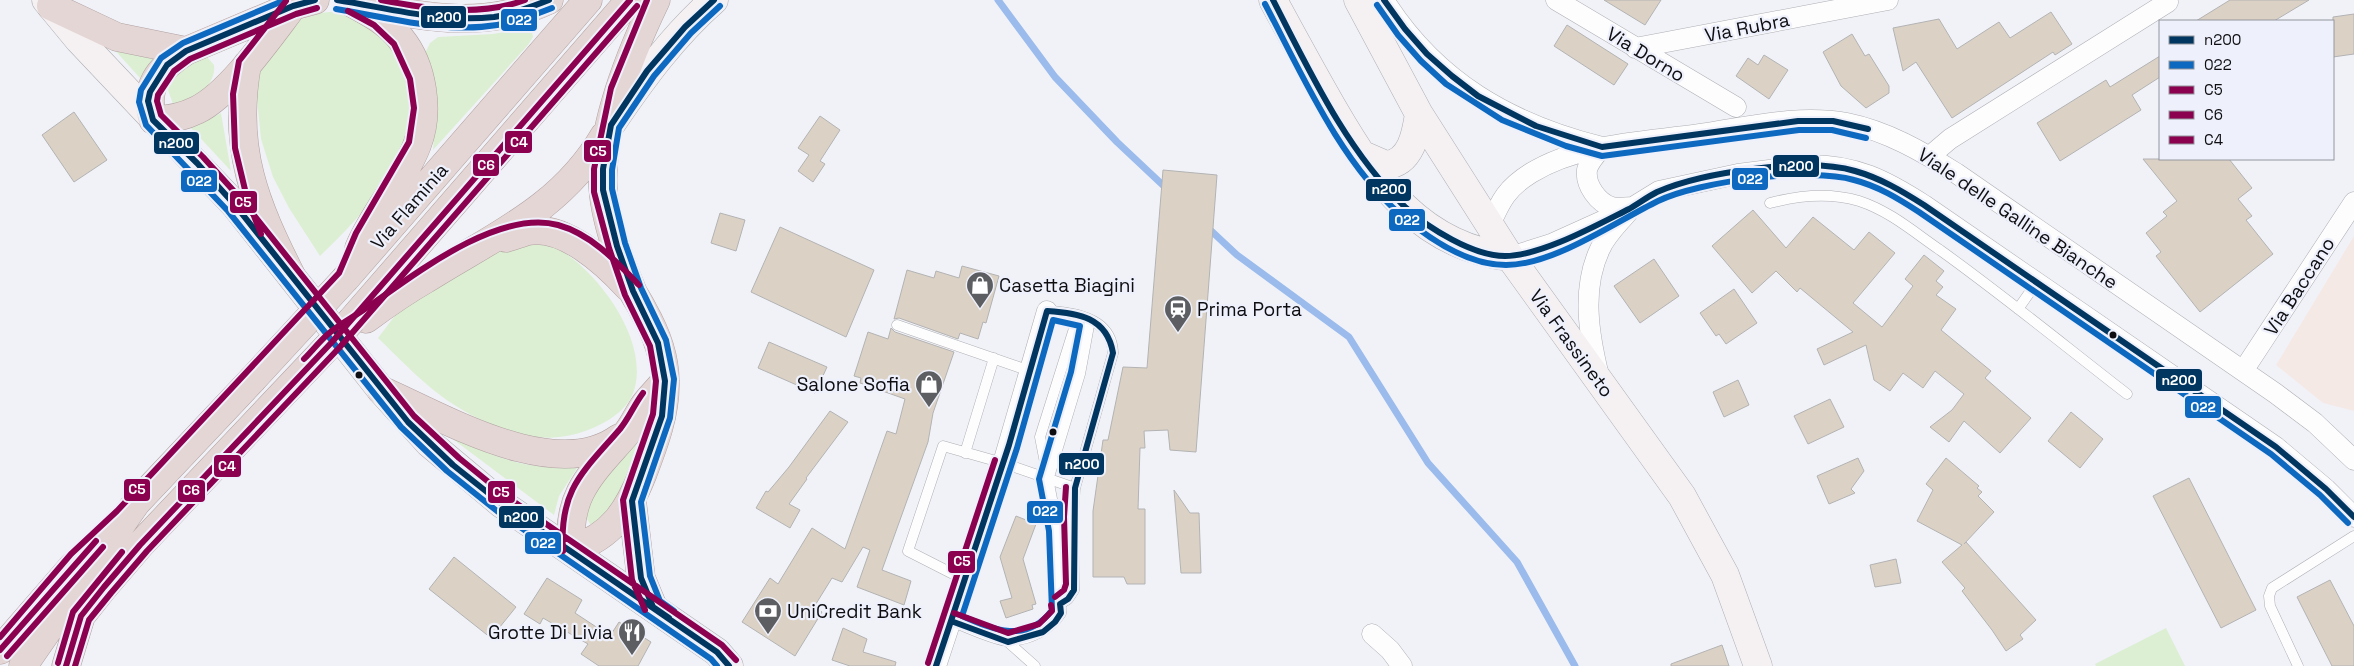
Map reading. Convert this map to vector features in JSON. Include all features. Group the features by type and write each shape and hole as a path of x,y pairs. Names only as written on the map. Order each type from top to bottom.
{"highway":[{"path":"345,1 448,20 512,13 549,0"},
{"name":"Via Flaminia","path":"22,666 136,503 346,278 588,0"},
{"name":"Via Flaminia","path":"354,323 630,0"},
{"path":"656,0 619,91 603,169 603,190 609,219 632,291 658,343 665,381 662,416 632,501 609,530 595,540 572,550 571,517 577,498 596,468 628,432 644,406 665,381"},
{"path":"345,1 388,25 406,46 419,76 423,108 417,145 364,237 346,278"},
{"path":"48,3 118,37 186,51"},
{"path":"304,3 247,65 199,110 177,118 153,120 148,100 150,92 167,65 186,51 304,3"},
{"path":"247,65 241,114 249,171 262,214 292,277"},
{"path":"66,666 81,616 140,545 332,342 354,323 488,244 531,215 574,178 587,163 611,125"},
{"path":"488,244 529,231 545,231 558,235 594,254 632,291"},
{"path":"381,390 484,435 550,454 562,455 587,452 615,441 628,432"},
{"path":"632,501 641,578 653,607"},
{"path":"0,650 78,560 136,503"}],"street":[{"path":"611,125 647,71 685,27 714,0"},
{"path":"1273,0 1304,59 1385,188 1423,224 1461,245 1491,254 1510,256 1551,244 1633,207 1659,192 1730,176 1808,165 1850,168 1892,184 2037,282 2276,448 2326,489 2354,517"},
{"name":"Via Frassineto","path":"1358,0 1419,114 1510,256 1664,469 1704,535 1725,575 1758,666"},
{"name":"Viale delle Galline Bianche","path":"1384,0 1428,56 1484,100 1551,133 1602,147"},
{"name":"Via Dorno","path":"1556,0 1736,107"},
{"name":"Via Rubra","path":"1635,48 1888,0"},
{"path":"1930,156 1950,140 2168,2"},
{"path":"48,3 79,40 153,120 215,183 408,422 453,465 502,504 572,550 723,659 742,666"},
{"path":"1363,155 1386,165 1403,158 1414,141 1419,114"},
{"name":"Viale delle Galline Bianche","path":"1490,225 1506,192 1523,179 1549,165 1602,147 1757,125 1815,120 1859,126 1895,139 1930,156 2243,371 2315,423 2354,460"},
{"path":"1602,147 1588,168 1588,181 1592,189 1596,196 1610,206 1633,207"},
{"name":"Via Baccano","path":"2243,371 2354,202"},
{"path":"1600,381 1590,318 1592,274 1600,249 1607,237 1633,207"},
{"path":"936,666 1003,463 1047,311"},
{"path":"1372,634 1390,650 1402,666"}],"lane":[{"path":"1770,203 1789,198 1831,195 1861,202 1878,209 1958,263 2127,394"},
{"path":"2018,309 2037,282"},
{"path":"1047,311 1078,316 1104,327 1108,332 1113,353 1076,488 1073,517 1075,585 1072,595 1060,604"},
{"path":"1008,642 1047,629 1061,613 1058,530 1040,437 1078,316"},
{"path":"1048,480 1080,374 1090,320"},
{"path":"897,325 1030,370"},
{"path":"965,452 994,358"},
{"path":"965,580 908,551 943,446 1003,463 1048,480 1076,488"},
{"path":"2298,666 2270,606 2269,596 2272,588 2354,536"},
{"path":"951,621 1008,642 1035,666"}],"shaded area":[{"path":"2354,236 2354,411 2323,403 2276,365"}],"green space":[{"path":"341,12 352,14 363,20 382,36 404,69 410,103 407,128 400,153 388,176 374,198 357,218 320,256 289,208 273,177 261,139 256,89 262,66 299,20 321,13"},
{"path":"528,28 532,32 533,37 528,45 433,150 435,121 425,53 430,43 438,37 493,34"},
{"path":"112,47 156,57 140,78"},
{"path":"203,56 208,58 214,65 214,72 207,87 195,98 187,102 173,104 168,90 174,74"},
{"path":"221,113 231,171 191,128"},
{"path":"537,241 559,249 577,262 591,276 617,310 627,329 634,349 637,368 635,387 629,401 619,412 606,421 581,433 569,436 546,438 523,435 479,419 433,390 378,338 400,309 419,294 505,248"},
{"path":"642,426 619,502 595,525 590,524 586,517 591,498"},
{"path":"442,431 492,454 527,465 563,466 581,462 559,496 554,515"},
{"path":"2166,628 2185,666 2096,666 2095,664"}],"building":[{"path":"1604,0 1661,0 1645,25"},
{"path":"2230,0 2309,0 2276,20 2198,20"},
{"path":"2051,12 2072,44 2055,55 2053,52 1952,118 1916,62 1903,71 1893,28 1939,19 1957,49 1999,22 2010,38"},
{"path":"2354,14 2354,54 2334,57 2333,17"},
{"path":"1567,25 1628,64 1614,85 1554,46"},
{"path":"1852,34 1865,56 1869,54 1889,86 1889,93 1866,108 1841,86 1823,52"},
{"path":"1764,55 1788,70 1769,99 1736,76 1748,58 1758,65"},
{"path":"2159,57 2159,78 2132,95 2141,110 2060,161 2037,123 2106,80 2110,87"},
{"path":"74,112 107,160 74,182 42,135"},
{"path":"820,116 840,130 820,161 825,164 813,182 798,171 809,155 798,148"},
{"path":"2143,159 2230,160 2252,188 2238,199 2252,216 2246,220 2273,254 2200,312 2156,256 2161,252 2146,233 2167,216 2163,212 2177,201"},
{"path":"1163,170 1217,175 1196,452 1170,450 1168,430 1144,431 1145,448 1140,448 1138,509 1145,509 1145,584 1127,584 1124,577 1093,577 1093,511 1103,440 1108,440 1123,367 1147,368"},
{"path":"1753,210 1786,248 1813,217 1854,250 1869,232 1895,253 1853,303 1882,327 1913,286 1905,279 1924,255 1944,271 1936,281 1943,287 1936,295 1956,309 1941,330 1991,371 1985,378 2031,418 2000,453 1964,421 1949,442 1930,427 1952,410 1964,394 1935,371 1923,388 1903,373 1890,391 1874,380 1866,345 1824,365 1817,349 1853,332 1800,288 1797,292 1776,271 1752,293 1712,246"},
{"path":"720,213 745,220 736,251 711,243"},
{"path":"780,227 874,270 846,337 751,292"},
{"path":"1654,259 1679,296 1640,323 1614,286"},
{"path":"962,266 999,276 986,323 983,322 978,339 960,333 958,339 899,318 894,319 907,270 934,278 936,271 959,278"},
{"path":"1734,289 1757,323 1726,344 1719,334 1716,336 1700,313"},
{"path":"891,328 895,332 954,352 933,413 928,442 882,570 911,581 904,605 857,587 870,550 863,547 842,582 832,578 814,607 822,612 795,656 742,622 770,578 778,584 812,528 845,549 887,431 896,434 905,399 860,383 861,378 854,376 868,332 888,339"},
{"path":"769,342 827,367 815,393 758,368"},
{"path":"1738,380 1749,405 1724,417 1713,392"},
{"path":"1830,399 1844,427 1808,444 1794,416"},
{"path":"830,411 848,422 789,504 800,510 790,528 756,508 766,491 768,492 789,467"},
{"path":"2071,412 2103,439 2080,468 2048,441"},
{"path":"1858,458 1864,471 1851,489 1855,493 1829,504 1817,476"},
{"path":"1946,458 1979,486 1977,488 1982,492 1978,496 1994,512 1964,544 1966,542 2036,620 2020,635 2023,639 2006,651 1962,591 1965,588 1942,562 1962,545 1917,521 1933,490 1926,484"},
{"path":"2189,478 2256,610 2221,628 2153,496"},
{"path":"1174,490 1190,513 1199,513 1201,573 1181,573"},
{"path":"1016,516 1036,524 1023,559 1036,604 1032,605 1033,609 1006,618 1000,601 1012,598 1000,557"},
{"path":"454,557 516,607 491,638 429,589"},
{"path":"1896,559 1901,583 1875,587 1870,565"},
{"path":"547,578 582,600 575,613 610,636 619,622 651,642 638,666 599,666 581,654 588,644 543,618 540,624 524,614"},
{"path":"2330,580 2354,626 2354,666 2332,666 2297,597"},
{"path":"843,628 867,639 863,652 896,662 895,666 850,666 832,660"},
{"path":"1722,645 1729,666 1671,666 1671,664"}],"waterway":[{"path":"998,0 1055,77 1117,142 1167,189"},
{"path":"1206,226 1237,255 1349,337 1428,463 1517,562 1575,666"}],"transit line":[{"name":"022","path":"285,0 183,43 161,58 141,90 139,102 146,125 228,211 401,427 447,471 497,511 711,659 717,666"},
{"name":"n200","path":"315,0 293,6 186,51 167,65 150,92 148,101 153,120 197,163 235,205 408,422 453,465 502,504 717,652 729,666"},
{"name":"n200","path":"337,0 415,14 454,18 494,17 529,8 549,0"},
{"name":"C5","path":"381,0 453,10 490,8 525,0"},
{"name":"C6","path":"66,666 81,616 104,587 140,545 332,342 630,0"},
{"name":"C5","path":"645,610 632,580 623,500 653,414 656,381 650,346 625,295 609,248 594,192 594,169 611,88 647,0"},
{"name":"n200","path":"669,618 653,607 641,578 632,501 662,416 665,381 658,343 633,291 617,246 603,190 603,169 611,125 647,71 685,27 714,0"},
{"name":"n200","path":"1273,0 1315,82 1365,161 1405,207 1438,232 1465,246 1492,255 1505,256 1535,251 1585,231 1629,209 1657,192 1701,178 1783,166 1835,167 1855,171 1891,185 1924,205 2276,447 2326,489 2354,517"},
{"name":"n200","path":"1384,0 1405,29 1427,54 1478,96 1536,126 1602,147 1798,121 1833,121 1868,129"},
{"name":"C5","path":"261,234 247,198 235,148 233,94 239,61 286,1"},
{"name":"022","path":"1265,4 1308,88 1359,170 1379,194 1401,215 1423,233 1449,249 1492,264 1525,263 1544,258 1584,241 1658,201 1700,187 1755,178 1783,176 1835,176 1854,180 1888,193 1904,202 2271,454 2320,495 2348,523"},
{"name":"022","path":"1377,5 1398,35 1421,61 1446,84 1502,120 1566,146 1602,156 1799,130 1832,130 1866,138"},
{"name":"C4","path":"75,666 89,620 111,593 147,551 339,348 637,6"},
{"name":"022","path":"674,611 660,601 650,576 641,502 670,418 674,379 666,340 641,288 625,243 612,189 612,170 619,128 654,76 691,33 720,6"},
{"name":"C5","path":"317,8 296,14 190,59 174,71 158,95 157,101 161,115 241,199 414,416 459,458 507,497 722,645 736,660"},
{"name":"022","path":"336,9 436,26 477,27 504,24 552,8"},
{"name":"C5","path":"0,637 71,554 117,511 339,273 356,233 409,142 414,108 410,79 394,44 374,25 348,11"},
{"name":"C5","path":"304,359 333,330 433,262 484,235 510,226 535,223 558,225 570,229 602,249 639,285"},
{"name":"n200","path":"1047,311 1070,313 1098,324 1110,341 1113,353 1075,488 1074,590 1068,599 1060,604 1061,613 1055,622 1043,632 1008,642 951,621 1009,445 1047,311"},
{"name":"022","path":"1053,320 1080,326 1071,372 1039,479 1049,531 1052,610 1042,621 1032,627 1021,631 1010,631 986,626 962,616 1017,448 1053,320"},
{"name":"C5","path":"563,551 565,512 576,483 595,457 623,425 643,393"},
{"name":"C5","path":"928,663 995,460"},
{"name":"C5","path":"1055,597 1064,590 1066,584 1064,517 1066,487"},
{"name":"C6","path":"0,650 96,541"},
{"name":"C4","path":"7,656 103,547"},
{"name":"C5","path":"58,663 73,612 122,552"},
{"name":"C5","path":"954,613 1008,633 1039,624 1052,611 1051,605"},
{"name":"n200","path":"936,666 951,621"}],"place":[{"name":"Casetta Biagini","path":"980,309"},
{"name":"Prima Porta","path":"1178,333"},
{"name":"Salone Sofia","path":"929,408"},
{"name":"UniCredit Bank","path":"768,635"},
{"name":"Grotte Di Livia","path":"632,656"}]}
